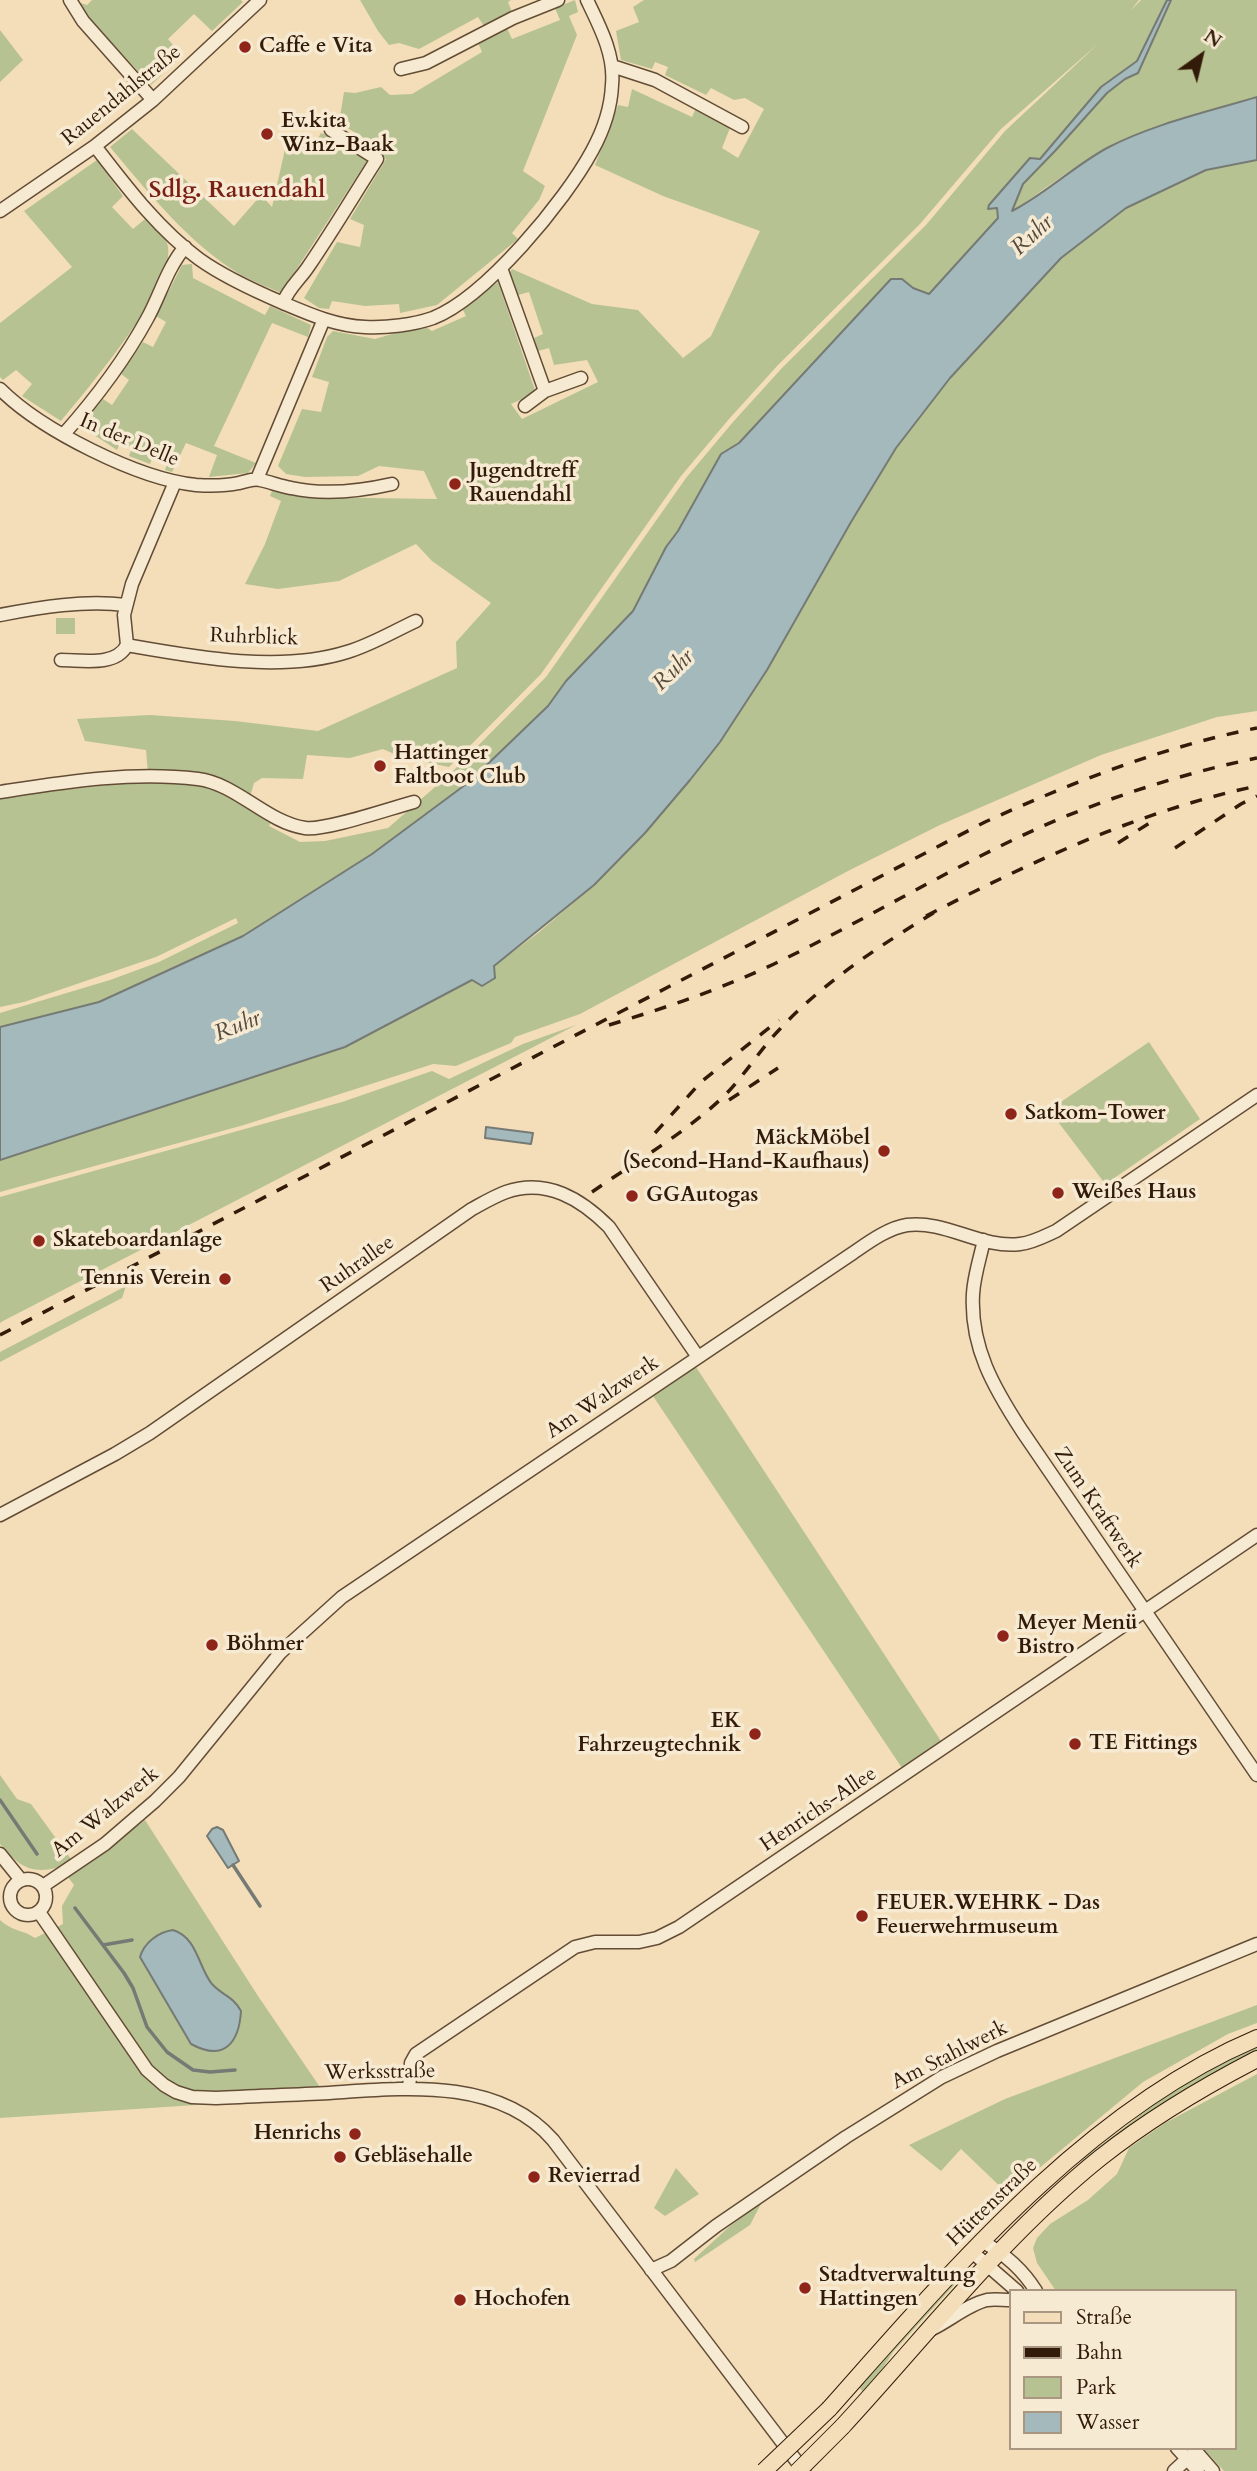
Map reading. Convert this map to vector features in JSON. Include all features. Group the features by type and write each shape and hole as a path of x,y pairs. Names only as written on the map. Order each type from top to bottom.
{"main road":[{"name":"Hüttenstraße","path":"764,2471 829,2409 977,2246 1066,2162 1153,2094 1197,2067 1257,2038"},
{"name":"Hüttenstraße","path":"798,2471 842,2427 988,2264 1047,2204 1099,2159 1157,2115 1257,2059"}],"street":[{"path":"70,0 83,21 153,100"},
{"name":"Rauendahlstraße","path":"0,211 95,146 153,100 260,0"},
{"path":"401,69 426,64 513,18 558,0"},
{"path":"95,146 126,186 185,247 218,271 324,320 365,327 402,325 431,318 457,305 501,268 551,210 592,151 610,104 612,66 602,30 587,0"},
{"path":"612,66 664,84 742,127"},
{"path":"283,303 286,294 316,255 377,159 331,130"},
{"path":"64,434 94,400 130,350 153,309 176,257 185,247"},
{"path":"501,268 545,391"},
{"path":"257,479 324,320"},
{"path":"525,406 545,391 581,378"},
{"name":"In der Delle","path":"0,389 28,412 64,434 120,462 175,482 209,486 257,479 301,490 367,490 392,484"},
{"path":"61,660 115,658 124,652 127,645 124,615 126,605 139,565 175,482"},
{"path":"0,615 74,605 126,605"},
{"name":"Ruhrblick","path":"127,645 194,656 272,662 298,661 350,651 416,621"},
{"path":"0,792 91,779 198,779 248,800 287,822 312,828 414,802"},
{"name":"Am Walzwerk","path":"43,1886 105,1844 155,1801 179,1777 280,1653 342,1597 883,1234 904,1226 926,1224 1007,1245 1023,1244 1056,1231 1257,1095"},
{"name":"Ruhrallee","path":"0,1515 150,1433 472,1209 505,1192 517,1189 563,1192 591,1209 609,1227 698,1357"},
{"name":"Zum Kraftwerk","path":"984,1240 973,1291 972,1322 979,1353 1000,1398 1257,1775"},
{"name":"Henrichs-Allee","path":"409,2089 411,2063 416,2054 564,1954 575,1947 595,1942 639,1942 657,1938 679,1927 1257,1535"},
{"path":"0,1854 21,1880"},
{"path":"33,1879 43,1886 46,1900 39,1912 27,1915 16,1911 12,1906 12,1888 21,1880 33,1879"},
{"name":"Werksstraße","path":"39,1912 140,2061 164,2085 176,2092 192,2097 216,2098 409,2089 444,2091 485,2099 514,2109 530,2119 553,2140 804,2471"},
{"name":"Am Stahlwerk","path":"651,2270 671,2261 716,2225 846,2137 942,2077 997,2051 1257,1944"},
{"path":"977,2246 1001,2252 1034,2289"},
{"path":"977,2246 988,2264 1015,2289"},
{"path":"928,2331 986,2300 1009,2300"},
{"path":"1174,2471 1194,2455"},
{"path":"1194,2455 1200,2471"},
{"path":"1194,2455 1213,2471"}],"green space":[{"path":"92,0 243,2 212,31 194,14 168,39 182,56 151,85 81,10 81,3 87,5"},
{"path":"360,0 511,0 508,2 512,12 484,26 478,17 419,49 399,43 389,45"},
{"path":"575,0 578,12 569,16 577,35 523,171 545,186 539,200 512,233 518,239 437,305 400,313 399,304 365,306 332,301 329,309 319,308 304,298 337,242 360,247 364,225 350,219 386,159 369,141 339,123 344,92 355,93 381,87 390,95 412,94 482,52 478,43 507,28 512,39 560,20 555,8"},
{"path":"644,0 1139,0 1131,10 1141,0 1167,0 1137,61 1101,87 1039,159 1030,158 989,205 989,209 997,208 998,218 928,294 913,288 902,279 891,279 739,443 721,454 678,531 666,547 633,611 566,681 548,706 470,783 373,854 243,936 99,1002 0,1027 0,1013 110,980 159,962 238,923 236,918 156,957 24,1002 0,1007 0,797 152,780 200,783 241,799 273,819 269,826 300,842 325,841 388,828 450,774 546,677 686,478 733,422 782,368 926,225 1005,131 1099,43 1001,129 920,224 778,365 729,419 681,476 541,674 449,767 401,757 383,749 350,758 307,755 303,779 262,778 254,783 250,797 203,777 148,774 146,750 85,741 77,719 150,715 318,731 457,668 456,642 491,603 432,561 416,544 339,581 278,589 245,584 265,544 281,501 270,496 272,491 303,497 437,499 424,471 379,466 358,476 305,477 286,474 278,466 302,409 321,412 329,382 312,377 327,337 333,331 375,339 423,325 432,331 466,316 462,308 498,282 536,393 511,404 522,419 598,382 587,360 554,365 549,348 538,351 534,338 543,334 529,292 518,295 510,272 512,269 592,304 638,310 683,358 711,336 760,231 663,196 595,165 618,105 628,107 632,89 692,117 696,108 730,128 722,148 738,158 764,109 745,98 734,100 711,88 706,95 665,75 668,67 655,62 652,69 621,60 616,31 639,22 633,7"},
{"path":"1171,0 1257,0 1257,97 1127,139 1073,169 1011,212 1023,184 1107,93 1138,73"},
{"path":"0,30 23,60 0,82"},
{"path":"132,129 234,226 261,195 272,207 288,136 296,133 316,142 321,133 334,138 367,161 281,293 241,275 222,262 187,233 155,199 110,147"},
{"path":"97,160 123,196 112,207 133,229 145,219 167,243 167,260 160,282 146,308 109,362 61,421 22,396 32,384 16,370 3,380 0,377 0,323 72,267 24,211"},
{"path":"1257,160 1257,711 1217,717 1101,755 940,825 580,1014 515,1037 511,1043 456,1066 433,1064 244,1125 0,1192 0,1160 345,1047 472,980 538,933 594,885 645,833 720,742 767,670 896,448 950,378 1061,258 1126,208 1206,170"},
{"path":"192,264 193,278 265,315 270,306 311,325 308,337 272,323 214,446 256,463 248,473 209,477 217,455 186,443 172,472 165,470 168,461 153,456 150,464 129,456 132,447 120,443 117,450 79,425 103,399 112,405 129,380 121,374 143,342 153,347 166,322 156,316 182,265"},
{"path":"56,618 75,618 75,634 56,634"},
{"path":"576,1025 0,1323 0,1197 342,1102 432,1071 449,1079 523,1044"},
{"path":"1149,1042 1200,1119 1107,1183 1049,1110"},
{"path":"126,1286 122,1298 0,1362 0,1352"},
{"path":"696,1367 941,1741 902,1768 653,1396"},
{"path":"0,1775 17,1799 31,1804 79,1870 145,1820 328,2099 197,2090 211,2104 0,2118 0,1920 35,1938 63,1924 62,1906 74,1885 60,1867 41,1870 26,1867 0,1844"},
{"path":"1257,2005 1257,2023 1228,2034 1143,2082 1008,2194 961,2149 941,2171 909,2145 1005,2099"},
{"path":"1257,2045 1257,2051 1017,2226 1015,2224 1088,2155 1184,2082"},
{"path":"1257,2074 1257,2471 1224,2471 1205,2450 1236,2450 1236,2289 1055,2289 1037,2263 1033,2248 1037,2238 1050,2224 1088,2200 1117,2174 1129,2148 1165,2123"},
{"path":"676,2168 699,2194 665,2216 654,2208"},
{"path":"762,2202 750,2225 695,2262 694,2259 730,2226"},
{"path":"965,2269 967,2271 893,2352 863,2392 858,2386"}],"water":[{"name":"Ruhr","path":"1167,0 1171,0 1138,73 1107,93 1023,184 1012,211 1107,148 1180,119 1257,97 1257,160 1206,170 1126,208 1061,258 950,378 896,448 767,670 720,742 645,833 594,885 494,966 495,978 482,986 472,980 345,1047 0,1160 0,1027 99,1002 243,936 372,854 469,782 548,706 566,681 633,611 666,547 678,531 721,454 739,443 891,279 902,279 913,288 929,294 998,218 997,208 988,209 989,205 1030,158 1040,159 1101,87 1137,61"},
{"path":"486,1127 533,1133 531,1144 485,1138"},
{"path":"217,1827 223,1830 239,1861 228,1868 207,1836"},
{"path":"173,1930 188,1939 212,1984 235,2002 241,2011 233,2040 221,2050 212,2051 191,2044 140,1957 152,1939"}],"waterway":[{"path":"0,1800 37,1854"},
{"path":"233,1865 260,1906"},
{"path":"75,1908 124,1973 133,1988 147,2027 167,2052 193,2070 235,2070"},
{"path":"103,1945 132,1940"}],"railway":[{"path":"0,1335 985,822 1118,767 1187,745 1257,728"},
{"path":"609,1025 693,998 774,964 987,853 1059,819 1156,784 1257,758"},
{"path":"926,916 1087,840 1171,809 1257,786"},
{"path":"1175,848 1257,796"},
{"path":"1118,843 1151,822"},
{"path":"592,1192 674,1136 721,1099 779,1030 814,996 873,951 935,912"},
{"path":"655,1133 701,1082 779,1020"},
{"path":"729,1100 778,1068"}],"place":[{"name":"Caffe e Vita","path":"245,47"},
{"name":"Ev.kita Winz-Baak","path":"267,134"},
{"name":"Jugendtreff Rauendahl","path":"455,484"},
{"name":"Hattinger Faltboot Club","path":"380,766"},
{"name":"Satkom-Tower","path":"1011,1114"},
{"name":"MäckMöbel (Second-Hand-Kaufhaus)","path":"884,1151"},
{"name":"Weißes Haus","path":"1058,1193"},
{"name":"GGAutogas","path":"632,1196"},
{"name":"Skateboardanlage","path":"39,1241"},
{"name":"Tennis Verein","path":"225,1279"},
{"name":"Meyer Menü Bistro","path":"1003,1636"},
{"name":"Böhmer","path":"212,1645"},
{"name":"EK Fahrzeugtechnik","path":"755,1734"},
{"name":"TE Fittings","path":"1075,1744"},
{"name":"FEUER.WEHRK - Das Feuerwehrmuseum","path":"862,1916"},
{"name":"Henrichs","path":"355,2134"},
{"name":"Gebläsehalle","path":"340,2157"},
{"name":"Revierrad","path":"534,2177"},
{"name":"Stadtverwaltung Hattingen","path":"805,2288"},
{"name":"Hochofen","path":"460,2300"}],"district":[{"name":"Sdlg. Rauendahl","path":"237,191"}]}
